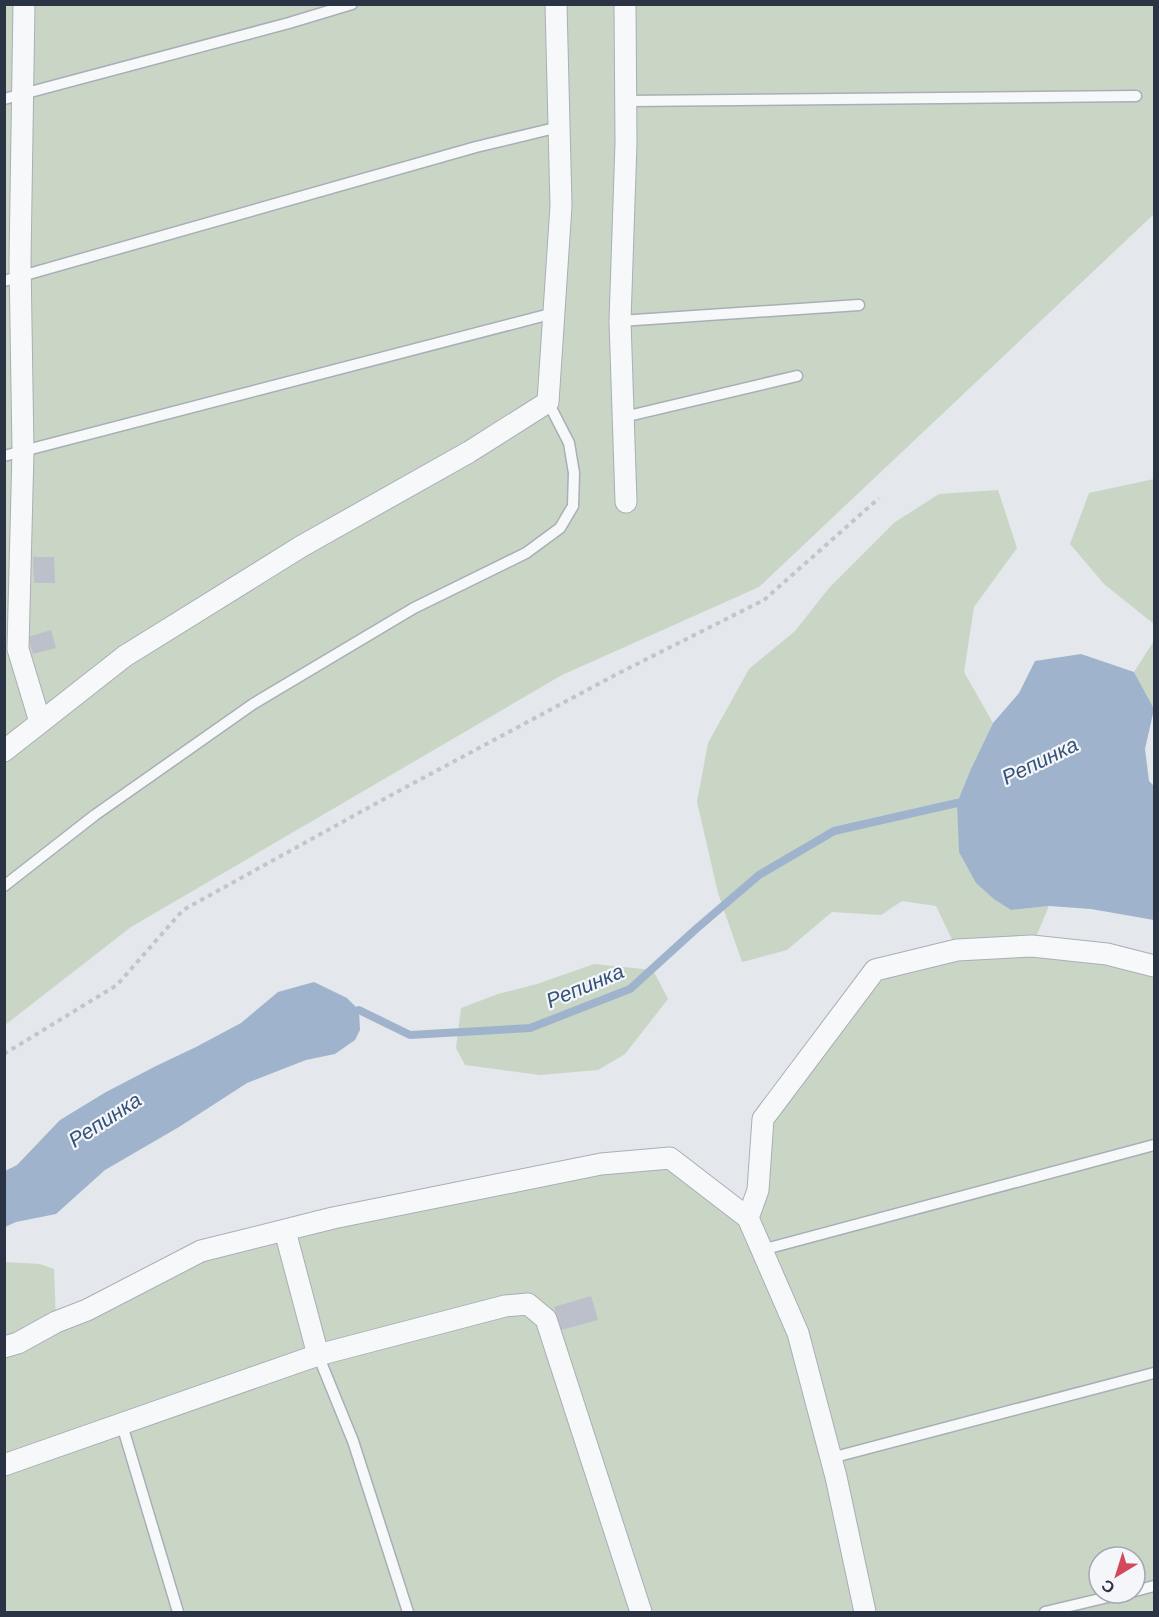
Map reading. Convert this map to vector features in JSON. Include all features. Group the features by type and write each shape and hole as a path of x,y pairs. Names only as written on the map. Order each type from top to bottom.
{"street":[{"path":"24,4 14,96 12,279 18,649 40,723"},
{"path":"4,751 125,656 302,546 469,452 548,402 561,206 556,4"},
{"path":"625,4 626,143 620,321 627,502"},
{"path":"748,1218 758,1190 763,1119 875,970 957,950 1032,946 1107,954 1155,966"},
{"path":"4,1347 18,1343 56,1322 87,1310 201,1251 333,1218 601,1164 670,1158 748,1218 798,1333 831,1458 865,1612"},
{"path":"285,1231 318,1355"},
{"path":"4,1466 318,1355 505,1306 528,1304 546,1319 641,1612"}],"lane":[{"path":"14,96 352,4"},
{"path":"626,101 1136,96"},
{"path":"12,279 476,147 559,127"},
{"path":"620,321 859,304"},
{"path":"14,454 554,313"},
{"path":"624,417 798,376"},
{"path":"4,886 95,815 253,704 414,608 526,553 560,528 573,506 574,473 569,443 548,402"},
{"path":"762,1250 1155,1145"},
{"path":"318,1355 353,1441 408,1612"},
{"path":"831,1458 1155,1373"},
{"path":"122,1425 178,1612"},
{"path":"1045,1612 1087,1602"}],"path":[{"path":"4,1054 117,985 183,910 586,690 764,600 879,498"}],"green space":[{"path":"5,5 1154,5 1154,214 759,587 562,675 131,927 5,1025"},
{"path":"1154,479 1154,624 1104,584 1070,544 1089,493"},
{"path":"998,490 1017,548 974,607 964,672 993,723 957,803 995,900 1011,910 1049,906 1032,946 1154,966 1154,1612 5,1612 4,1262 40,1264 54,1269 56,1322 201,1251 670,1158 747,1218 763,1119 875,970 957,950 936,906 902,901 881,915 832,912 787,950 742,962 718,893 697,802 708,743 749,669 795,631 829,588 895,522 939,494"},
{"path":"1154,641 1154,710 1134,672"},
{"path":"594,964 653,970 668,999 625,1054 598,1070 540,1075 465,1065 456,1048 461,1008"}],"water":[{"path":"1081,654 1134,672 1154,709 1145,749 1149,781 1154,786 1154,920 1091,909 1049,906 1011,910 995,900 976,883 959,852 957,803 993,723 1019,693 1035,661"},
{"path":"314,982 347,998 359,1010 360,1030 355,1040 335,1054 306,1060 247,1083 179,1127 105,1170 56,1214 16,1222 5,1227 5,1171 17,1165 60,1120 106,1092 241,1023 278,992"}],"building":[{"path":"33,557 54,557 55,583 34,583"},
{"path":"51,630 56,648 33,654 28,637"},
{"path":"591,1296 598,1320 561,1330 554,1307"}],"waterway":[{"name":"Репинка","path":"348,1013 359,1010 410,1035 530,1028 630,989 759,875 834,831 968,802"}]}
